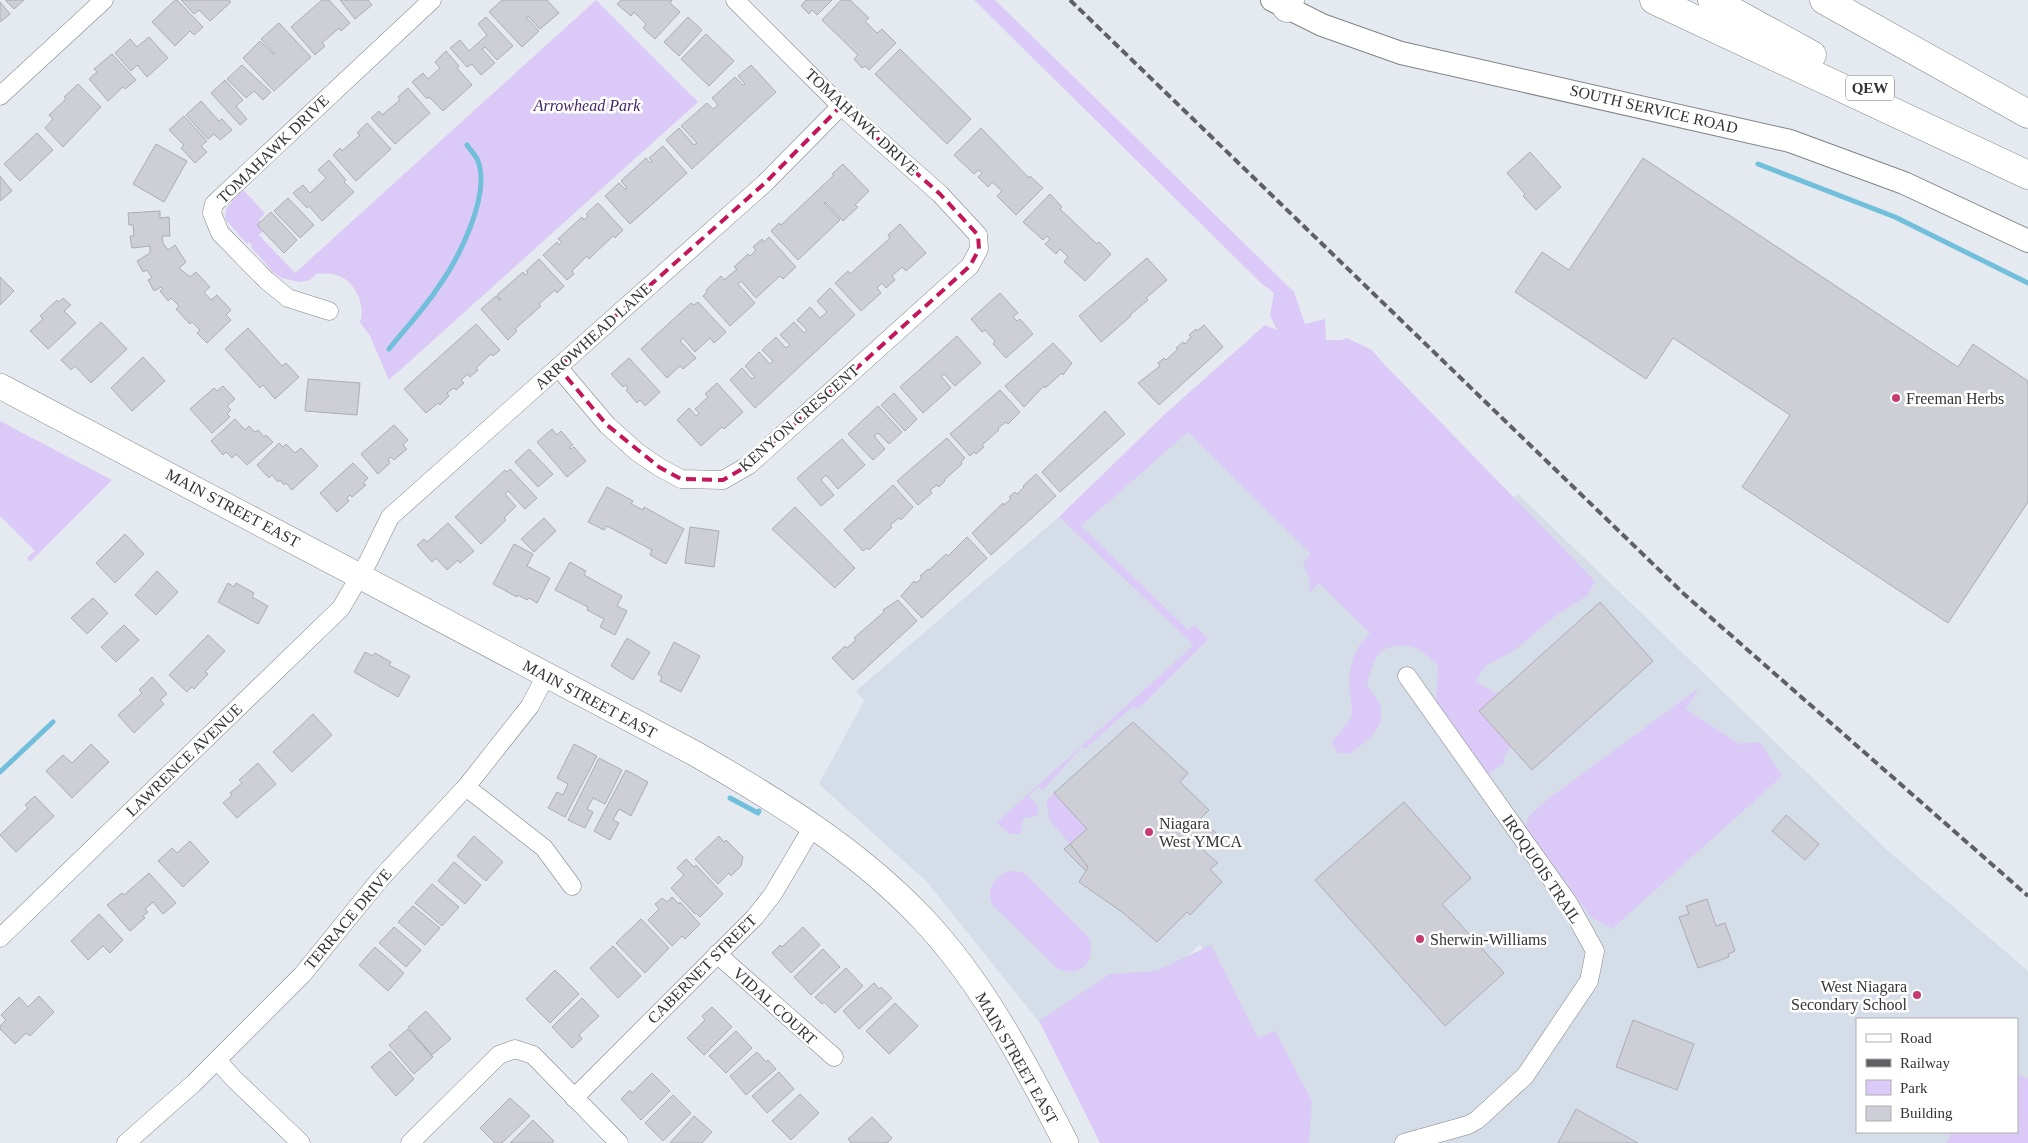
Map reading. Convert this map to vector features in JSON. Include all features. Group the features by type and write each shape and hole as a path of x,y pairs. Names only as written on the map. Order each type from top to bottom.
{"highway":[{"path":"1654,0 2028,175"},
{"name":"QEW","path":"1712,0 2028,175"},
{"path":"1824,0 2028,114"}],"main road":[{"name":"MAIN STREET EAST","path":"0,386 702,758 837,842 921,917 951,953 997,1016 1066,1143"}],"street":[{"path":"0,96 104,0"},
{"name":"TOMAHAWK DRIVE","path":"329,311 288,298 266,280 220,233 212,213 214,204 226,190 432,0"},
{"name":"TOMAHAWK DRIVE","path":"735,0 841,106 940,194 978,235 979,249"},
{"name":"SOUTH SERVICE ROAD","path":"1283,3 1322,25 1401,53 1790,141 1904,183 2028,241"},
{"name":"ARROWHEAD LANE","path":"359,576 390,517 765,182 841,106"},
{"name":"KENYON CRESCENT","path":"558,367 607,425 637,452 659,467 681,479 724,480 749,465 846,379 970,266 979,249"},
{"name":"LAWRENCE AVENUE","path":"0,938 340,608 359,576"},
{"name":"TERRACE DRIVE","path":"126,1143 217,1060 302,976 381,878 466,787 530,706 546,675"},
{"name":"IROQUOIS TRAIL","path":"1404,1143 1468,1126 1525,1076 1589,981 1595,951 1569,904 1407,676"},
{"path":"466,787 544,848 572,886"},
{"name":"CABERNET STREET","path":"574,1098 754,917 773,894 813,826"},
{"name":"VIDAL COURT","path":"717,954 834,1057"},
{"path":"410,1143 499,1055 515,1049 533,1056 619,1143"},
{"path":"217,1060 233,1078 301,1143"}],"highlighted area":[{"path":"841,106 940,194 978,235 979,249 970,266 749,465 723,480 681,479 659,467 607,425 558,367 765,183"}],"shaded area":[{"path":"1172,408 1386,620 1518,494 1887,850 2028,971 2028,1143 1285,1143 1286,1119 1200,944 1076,1068 927,882 819,784 864,701 856,691 1059,517"}],"green space":[{"name":"Arrowhead Park","path":"596,0 698,102 389,380 370,336 359,321 361,320 362,313 361,305 356,291 351,285 339,276 330,274 316,274 310,280 300,282 281,278 273,272 251,247 252,245 249,242 247,244 225,219 226,209 242,189 265,213 259,220 266,228 259,235 295,273"},
{"path":"974,0 995,0 1294,292 1305,324 1325,319 1326,340 1347,338 1372,350 1595,581 1588,595 1555,616 1515,650 1485,666 1476,682 1498,694 1479,711 1511,747 1503,757 1505,762 1486,776 1436,706 1438,666 1424,653 1409,646 1390,647 1376,658 1367,685 1380,705 1380,721 1373,734 1362,745 1349,754 1338,753 1332,742 1352,713 1349,689 1353,658 1364,639 1370,633 1319,583 1309,593 1310,581 1303,563 1311,554 1188,432 1081,526 1188,630 1195,625 1208,639 1138,709 1132,707 1085,749 1082,747 1043,790 1038,787 1029,796 1038,806 1038,814 1034,817 1024,818 1021,826 1022,830 1019,834 1010,834 998,824 997,822 1194,645 1059,517 1165,414 1265,325 1277,330 1270,315 1274,293 1262,284"},
{"path":"0,421 112,480 30,562 27,558 35,551 0,516"},
{"path":"1699,688 1686,709 1739,744 1760,742 1782,776 1612,929 1591,917 1525,827 1530,815 1548,799"},
{"path":"1054,793 1087,829 1070,844 1050,821 1046,801"},
{"path":"1008,871 1022,872 1027,876 1089,938 1091,954 1085,966 1074,971 1058,969 993,906 990,895 992,885 998,877"},
{"path":"1211,945 1258,1038 1275,1031 1312,1101 1309,1143 1100,1143 1039,1021 1110,974 1156,971"},
{"path":"2018,1074 2028,1079 2028,1143 1946,1143 1951,1133 2018,1133"}],"building":[{"path":"5,0 24,0 14,9"},
{"path":"175,0 203,27 194,35 190,31 175,46 152,22"},
{"path":"181,0 229,0 231,2 210,21 199,10 194,14"},
{"path":"322,0 329,0 350,23 341,31 339,28 322,43 325,46 315,55 291,27"},
{"path":"340,0 368,0 372,5 355,19"},
{"path":"502,0 547,0 559,13 540,29 528,16 526,17 539,31 522,47 489,12"},
{"path":"621,0 672,0 670,3 680,12 655,39 643,28 646,24 634,12 631,16 617,4"},
{"path":"806,0 832,0 817,15 812,10 809,14 801,6"},
{"path":"841,0 850,0 869,18 865,21 877,33 882,29 896,43 869,70 865,66 862,68 854,59 858,55 822,20"},
{"path":"0,2 10,14 0,22"},
{"path":"486,17 513,46 497,60 485,47 482,49 495,63 481,75 472,64 467,67 450,48 460,40 469,51 487,35 478,24"},
{"path":"688,17 702,30 679,56 664,42"},
{"path":"279,23 311,57 274,91 243,58 260,41 273,54 261,39"},
{"path":"706,34 734,61 709,86 681,59"},
{"path":"149,37 168,58 147,77 137,65 131,71 115,53 130,39 137,47"},
{"path":"900,49 971,119 947,144 875,74"},
{"path":"446,51 459,66 457,68 472,85 443,111 429,97 427,99 412,82 423,73 428,79 440,68 435,62"},
{"path":"112,54 136,80 125,89 123,87 108,101 89,79 97,72 94,69"},
{"path":"242,65 271,92 263,100 254,91 246,98 227,79"},
{"path":"751,65 776,92 692,169 666,140 679,128 694,145 697,143 681,126 707,103 713,109 718,105 712,98 735,77 743,85 745,84 738,76"},
{"path":"225,80 243,100 236,106 247,119 240,125 211,93"},
{"path":"78,84 101,107 63,147 45,128 53,119 49,115"},
{"path":"408,88 430,113 395,144 371,118 379,111 382,115 400,100 398,97"},
{"path":"201,101 219,121 222,119 232,130 220,140 214,134 208,139 186,115"},
{"path":"184,116 207,141 201,146 207,152 195,163 181,148 184,145 169,130"},
{"path":"367,123 391,149 356,181 333,155 340,148 342,151 360,135 357,133"},
{"path":"981,128 1029,178 1030,176 1043,188 1016,215 997,196 1002,191 992,182 988,187 978,177 982,173 979,170 974,174 954,155"},
{"path":"37,133 53,150 20,181 4,164"},
{"path":"156,144 187,161 164,202 133,184"},
{"path":"663,146 687,173 630,224 605,196 619,183 625,189 627,188 621,181 646,158 650,163 652,161 649,158"},
{"path":"1530,152 1561,187 1536,210 1523,196 1525,194 1507,173"},
{"name":"Freeman Herbs","path":"1643,158 1958,367 1973,344 2028,381 2028,502 1948,623 1742,487 1790,415 1673,338 1646,379 1515,292 1542,252 1569,270"},
{"path":"329,160 346,180 344,182 354,192 322,221 309,206 307,208 293,193 303,185 310,193 326,178 318,170"},
{"path":"843,164 869,191 855,205 858,207 843,221 825,202 840,220 798,260 771,231 779,223 781,225 834,175 832,174"},
{"path":"0,176 12,191 0,201"},
{"path":"1050,194 1062,207 1060,209 1097,244 1099,242 1111,254 1085,281 1064,262 1068,257 1060,249 1056,254 1045,244 1050,239 1047,236 1043,240 1023,222"},
{"path":"288,198 314,225 300,238 274,211"},
{"path":"598,203 623,230 615,238 613,236 589,259 587,256 572,271 574,274 567,280 543,255 557,242 559,245 562,242 558,239 582,217 584,220 588,216 586,214"},
{"path":"160,211 160,218 169,217 170,236 162,236 163,243 168,250 175,245 186,262 179,268 190,277 196,272 210,287 204,292 211,300 217,295 231,310 226,315 231,320 207,343 197,333 200,330 192,322 190,324 176,309 179,306 171,298 168,301 160,291 163,289 161,287 154,291 148,280 152,278 147,270 143,272 137,261 150,253 150,246 132,248 130,236 134,236 133,225 129,225 128,213"},
{"path":"271,212 297,240 284,253 257,225"},
{"path":"900,224 926,253 906,271 902,267 892,276 895,280 886,288 882,283 877,288 881,293 861,311 835,283 848,271 850,274 890,238 888,235"},
{"path":"769,237 796,267 783,279 780,276 756,298 741,281 738,284 755,303 730,326 703,296 707,292 706,290 721,276 724,280 737,269 734,267 748,254 750,256 756,250 753,247 762,239 764,242"},
{"path":"1147,258 1167,280 1146,298 1148,300 1131,316 1101,342 1079,316"},
{"path":"539,259 564,286 557,293 555,290 539,304 541,306 515,329 517,331 508,340 481,309 496,296 501,300 497,295 523,272 526,275 528,273 526,271"},
{"path":"0,277 14,291 0,305"},
{"path":"830,288 855,315 755,408 730,380 742,368 752,379 755,377 745,366 759,352 770,364 773,361 762,350 776,337 786,348 790,345 780,335 794,322 804,333 807,330 797,320 810,307 820,318 827,312 817,301"},
{"path":"1000,293 1018,313 1013,317 1017,321 1020,319 1033,334 1006,358 993,344 995,341 985,330 982,332 971,319"},
{"path":"63,298 71,305 64,311 76,323 48,349 30,331 43,319 40,316 57,300 59,302"},
{"path":"698,302 726,332 714,343 710,338 695,352 683,338 680,341 696,358 683,369 680,366 667,378 641,349 691,303 694,305"},
{"path":"101,322 127,349 91,383 75,366 71,370 61,360"},
{"path":"476,324 500,350 493,356 491,354 476,368 478,370 470,377 468,374 461,380 464,383 456,390 454,388 447,393 449,396 440,405 438,403 426,413 404,389"},
{"path":"1204,325 1223,347 1159,405 1138,383 1160,366 1158,363 1164,358 1166,360 1183,342 1185,344 1191,337 1189,335"},
{"path":"248,328 282,366 286,363 299,377 275,399 263,385 260,388 225,349"},
{"path":"957,336 981,363 955,386 944,374 941,376 951,388 923,413 900,387"},
{"path":"1053,343 1072,363 1063,375 1062,373 1045,388 1044,386 1024,407 1005,386"},
{"path":"143,357 165,381 132,411 111,388"},
{"path":"629,358 660,392 645,406 640,400 637,403 626,390 628,388 626,385 623,387 611,374"},
{"path":"308,379 360,383 357,415 305,411"},
{"path":"717,383 743,412 724,429 722,427 701,446 677,420 689,408 696,416 699,413 695,409 708,397 705,394"},
{"path":"223,386 235,399 227,406 231,410 227,414 230,417 212,433 190,409 214,388 217,391"},
{"path":"1000,390 1020,412 1008,424 1006,422 998,428 999,430 982,445 984,447 976,454 974,452 970,456 950,434"},
{"path":"894,393 917,419 905,431 881,405"},
{"path":"878,406 902,432 889,444 878,433 874,436 885,449 873,460 848,434"},
{"path":"1105,411 1125,434 1060,492 1042,472"},
{"path":"235,419 245,430 249,426 255,432 258,430 264,437 266,435 273,442 247,465 236,454 232,458 226,452 223,455 211,441"},
{"path":"394,425 408,440 403,445 407,449 394,460 391,457 388,460 390,463 378,474 361,454"},
{"path":"552,429 557,435 561,431 573,445 569,447 571,449 574,447 586,461 567,477 537,442"},
{"path":"947,438 965,458 961,462 962,464 939,487 937,485 930,490 932,493 918,505 897,481"},
{"path":"842,439 865,465 838,489 826,475 821,480 834,495 821,506 797,478"},
{"path":"279,443 283,447 286,444 295,453 301,448 318,466 292,490 286,483 284,485 280,480 278,482 272,475 269,478 257,465"},
{"path":"529,449 553,474 538,487 515,462"},
{"path":"353,463 368,478 363,483 366,485 352,497 350,495 347,498 349,501 337,512 320,493"},
{"path":"510,469 537,498 525,509 508,491 505,494 516,506 504,518 506,520 481,544 455,517 505,470 507,472"},
{"path":"1036,474 1056,496 991,555 972,533 1003,503 1004,505 1011,499 1009,497 1015,492 1017,494"},
{"path":"893,485 913,507 901,520 899,518 890,525 892,527 869,550 867,548 863,551 844,530"},
{"path":"607,487 633,501 631,504 643,510 644,507 684,529 666,564 650,555 652,550 607,526 604,530 588,522"},
{"path":"795,507 855,568 835,588 772,529"},
{"path":"544,518 556,531 534,552 521,539"},
{"path":"448,523 474,551 460,563 458,560 447,570 436,558 432,562 417,545 424,539 427,542"},
{"path":"690,527 719,531 714,567 685,563"},
{"path":"125,534 144,554 115,583 96,563"},
{"path":"967,537 987,558 922,618 901,596 914,581 916,583 922,578 920,576 946,554 948,556"},
{"path":"514,544 533,554 527,566 550,578 537,603 529,598 527,600 518,595 517,597 493,584"},
{"path":"570,562 586,571 584,575 622,596 617,606 627,611 615,635 600,627 604,619 587,610 588,607 555,590"},
{"path":"157,571 178,592 156,615 135,595"},
{"path":"228,583 234,587 236,583 254,593 252,597 268,606 258,624 218,602"},
{"path":"93,598 108,613 87,634 71,618"},
{"path":"898,600 917,621 853,680 832,658 845,646 847,648 856,640 854,638 884,612 883,610"},
{"path":"1600,602 1653,661 1532,770 1479,711"},
{"path":"124,625 139,640 116,662 101,647"},
{"path":"208,635 225,651 205,672 208,674 194,689 192,687 187,692 169,675"},
{"path":"627,638 650,652 633,680 611,666"},
{"path":"674,642 700,656 681,692 660,681 662,677 658,674"},
{"path":"365,652 373,656 375,653 391,662 389,665 410,676 398,697 354,672"},
{"path":"152,677 167,694 160,700 164,704 134,733 118,715 142,693 139,690"},
{"path":"313,714 332,735 292,772 273,752"},
{"name":"Niagara West YMCA","path":"1133,722 1188,773 1180,782 1209,810 1201,818 1218,835 1203,850 1218,863 1210,869 1222,882 1190,915 1187,912 1157,942 1122,912 1079,882 1088,867 1070,844 1087,829 1054,793"},
{"path":"91,744 109,762 72,798 46,771 63,755 72,763"},
{"path":"574,744 597,756 565,817 548,808 557,792 563,795 568,784 557,778"},
{"path":"599,758 622,770 605,804 593,798 587,809 593,812 585,828 568,820"},
{"path":"258,763 276,784 237,818 223,803 232,795 230,793 242,783 239,780"},
{"path":"626,770 648,782 631,816 619,809 613,820 619,823 610,840 594,831"},
{"path":"35,796 54,816 16,852 0,835 28,808 25,805"},
{"name":"Sherwin-Williams","path":"1404,802 1471,878 1442,904 1504,973 1445,1026 1315,880"},
{"path":"1786,815 1819,844 1805,860 1772,831"},
{"path":"474,836 503,862 486,881 457,856"},
{"path":"719,836 724,842 726,840 743,857 741,866 731,876 729,873 718,884 695,859"},
{"path":"190,841 209,862 183,887 158,861 172,848 177,853"},
{"path":"1070,844 1088,867 1086,871 1064,849"},
{"path":"686,859 694,867 696,865 723,894 700,917 671,888 684,875 677,868"},
{"path":"454,862 481,885 465,904 438,881"},
{"path":"149,873 176,903 163,914 153,902 145,909 148,912 143,916 145,918 130,931 107,905 122,893 124,895"},
{"path":"432,884 459,907 442,926 415,903"},
{"path":"672,897 679,904 680,902 700,924 685,939 682,936 672,946 648,920 659,909 655,904 662,898 667,902"},
{"path":"1707,899 1716,926 1725,923 1735,951 1728,954 1729,957 1698,968 1679,917 1689,914 1686,906"},
{"path":"413,906 440,928 425,945 398,922"},
{"path":"99,914 123,940 110,953 103,946 88,960 71,941"},
{"path":"641,919 669,948 645,973 616,943"},
{"path":"394,927 421,950 406,967 379,943"},
{"path":"803,927 820,945 791,973 772,953 780,945 782,947"},
{"path":"613,946 641,976 618,998 590,968"},
{"path":"375,947 404,973 388,991 359,965"},
{"path":"823,949 840,967 811,995 794,977"},
{"path":"846,968 863,986 835,1013 824,1002 822,1004 815,997"},
{"path":"555,970 579,994 550,1023 526,999"},
{"path":"874,983 892,998 859,1029 843,1011"},
{"path":"39,996 54,1012 30,1036 26,1033 15,1044 0,1029 0,1026 6,1020 1,1015 19,997 28,1007"},
{"path":"582,998 599,1016 579,1035 582,1039 572,1048 552,1027"},
{"path":"895,1003 918,1026 889,1054 866,1031"},
{"path":"712,1007 732,1027 704,1055 687,1038 705,1020 702,1016"},
{"path":"426,1011 451,1039 432,1055 408,1027"},
{"path":"1633,1020 1694,1044 1677,1090 1616,1067"},
{"path":"408,1029 433,1057 414,1074 389,1045"},
{"path":"736,1031 752,1048 726,1073 709,1056"},
{"path":"390,1051 414,1079 396,1096 371,1067"},
{"path":"757,1052 776,1069 746,1095 730,1076"},
{"path":"779,1072 794,1089 767,1113 752,1096"},
{"path":"652,1073 670,1091 641,1120 621,1099 630,1090 632,1093"},
{"path":"800,1094 819,1113 791,1140 772,1121"},
{"path":"673,1095 691,1113 663,1141 645,1123"},
{"path":"510,1098 530,1116 502,1143 495,1143 480,1128"},
{"path":"1576,1109 1638,1143 1558,1143"},
{"path":"694,1116 712,1132 702,1143 670,1143"},
{"path":"872,1117 892,1138 887,1143 851,1143 848,1139"},
{"path":"533,1120 554,1141 552,1143 510,1143"}],"waterway":[{"path":"389,349 426,304 445,277 463,245 470,227 480,192 481,175 478,161 467,145"},
{"path":"1758,164 1895,217 2028,283"},
{"path":"0,772 53,722"},
{"path":"730,798 758,813 759,811"}],"railway":[{"path":"1070,0 1684,594 2028,896"}],"place":[{"name":"Freeman Herbs","path":"1896,398"},
{"name":"Niagara West YMCA","path":"1149,832"},
{"name":"Sherwin-Williams","path":"1420,939"},
{"name":"West Niagara Secondary School","path":"1917,995"}]}
